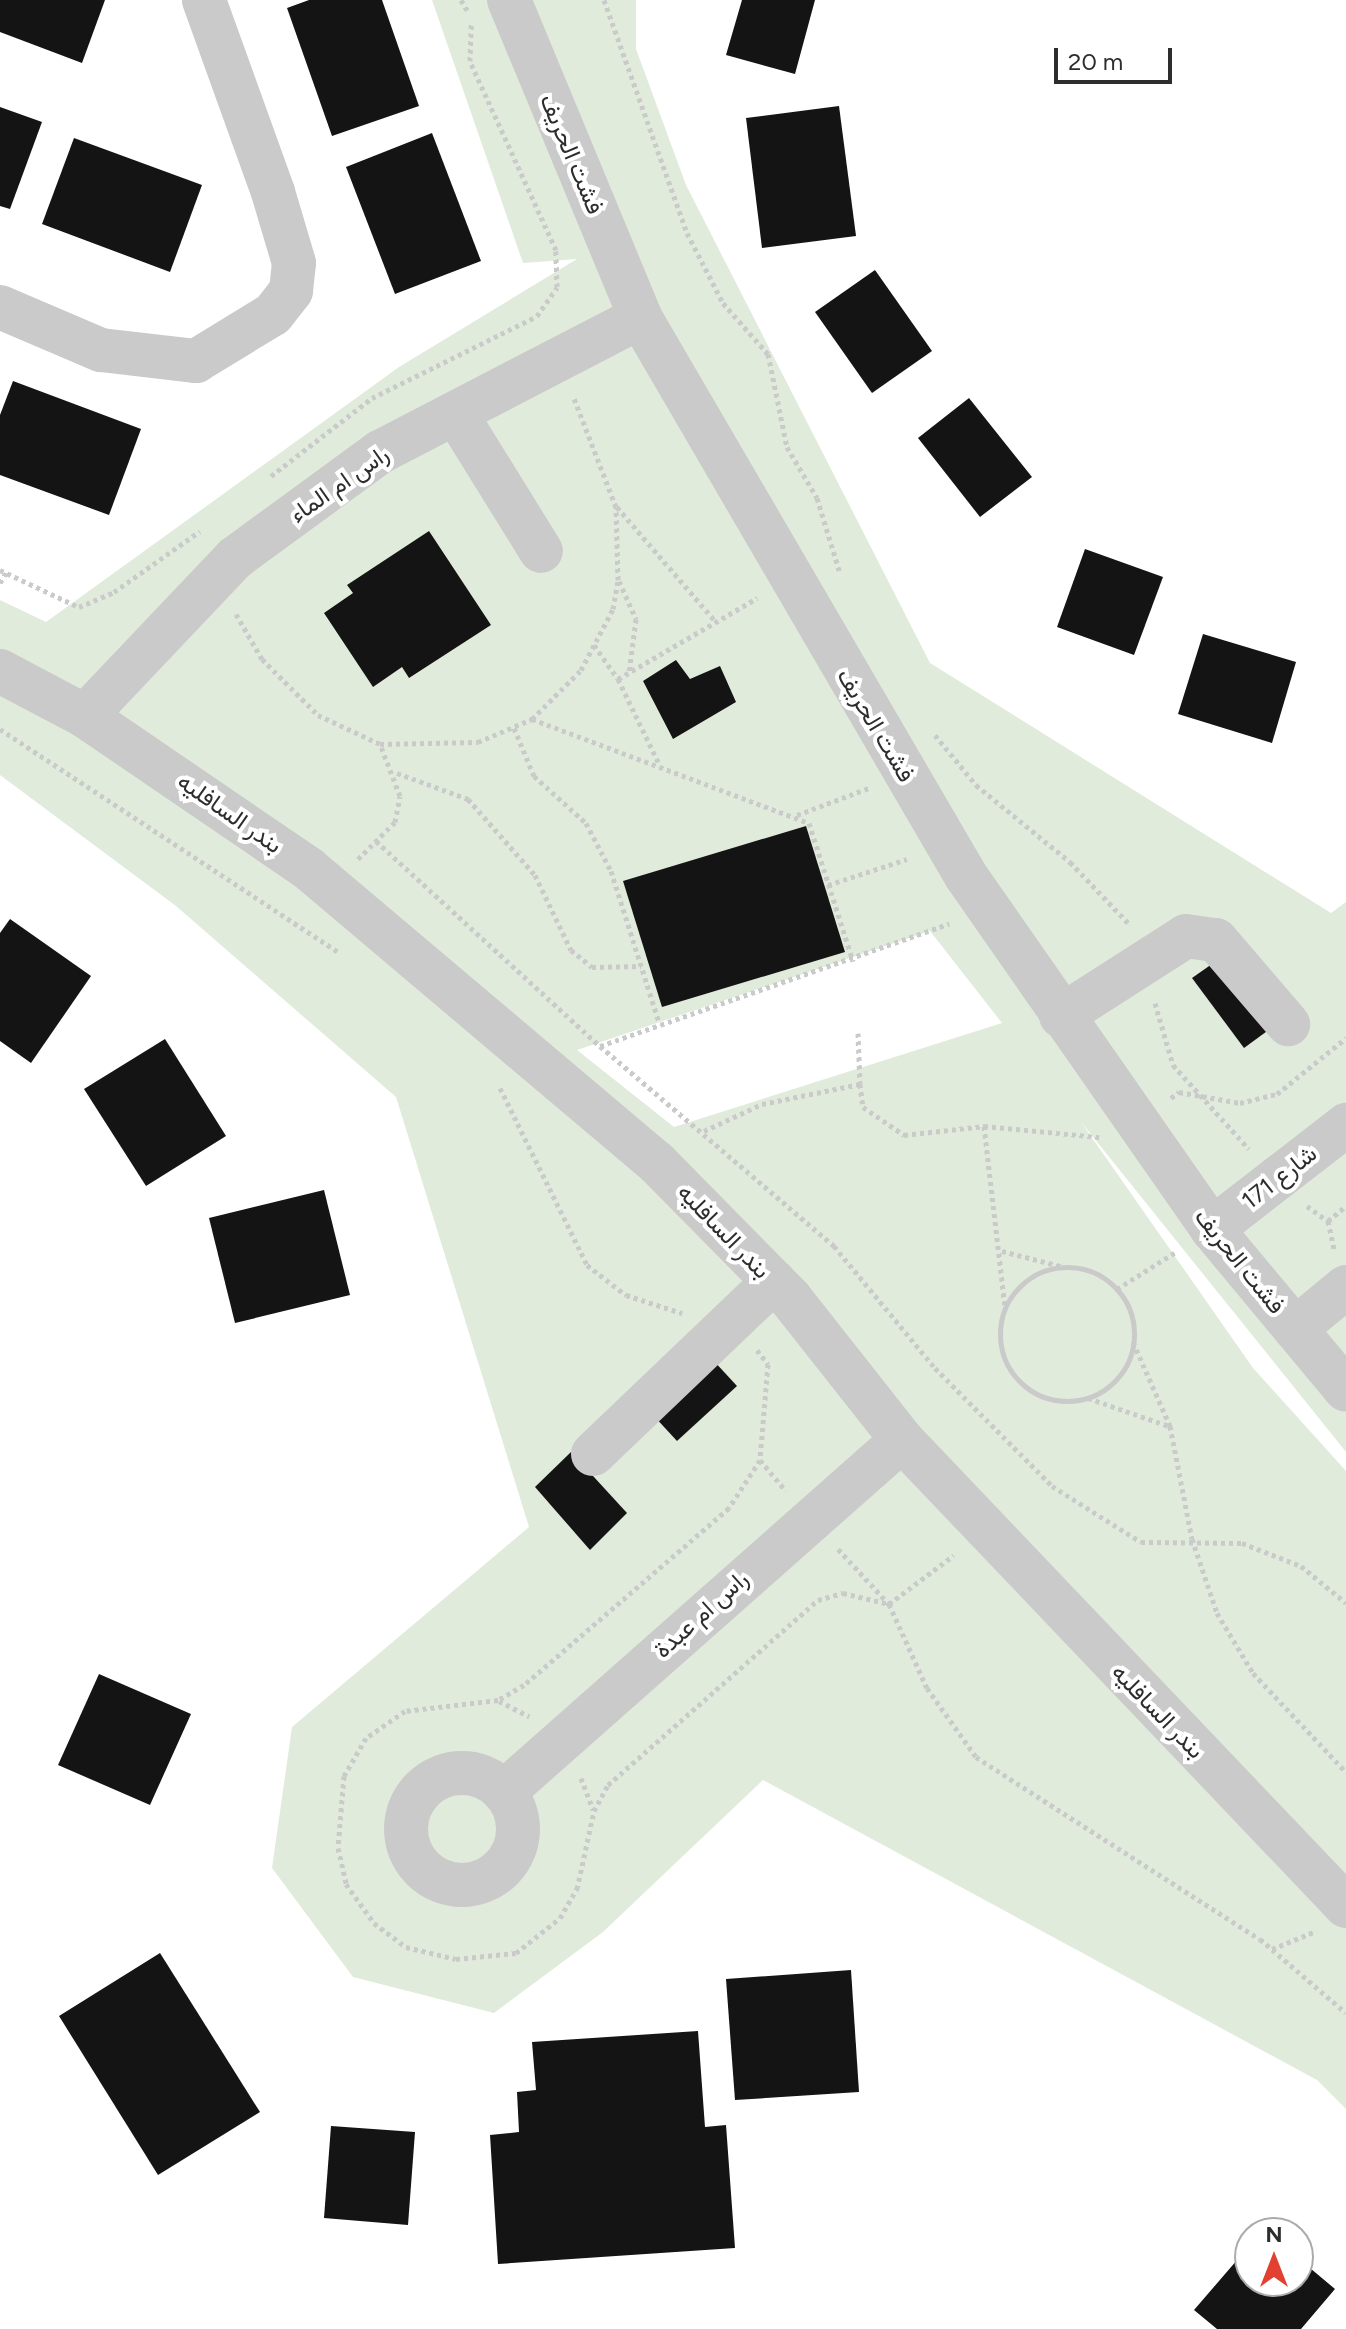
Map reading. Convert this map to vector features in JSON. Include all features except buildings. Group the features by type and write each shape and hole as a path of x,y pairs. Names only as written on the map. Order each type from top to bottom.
{"street":[{"path":"0,307 101,350 196,361 273,314 291,291 294,263 273,192 204,0"},
{"name":"فشت الحريف","path":"509,0 640,317 907,778 983,902 1134,1122 1212,1229 1346,1390"},
{"name":"راس ام الماء","path":"85,716 215,579 380,452 640,317"},
{"path":"456,414 541,551"},
{"name":"بندر السافليه","path":"0,671 85,716 331,886 613,1123 774,1281 902,1440 1334,1917"},
{"path":"1061,1016 1186,936 1216,940 1288,1024"},
{"name":"شارع 171","path":"1212,1229 1346,1125"},
{"path":"1295,1329 1341,1274"},
{"path":"593,1454 774,1281"},
{"name":"راس ام عبدة","path":"504,1792 902,1440"}],"path":[{"path":"264,481 372,398 537,316 557,287 556,250 470,61 471,16 461,0"},
{"path":"604,0 687,233 723,303 768,354 787,447 817,498 843,582"},
{"path":"215,579 262,659 318,715 380,744 478,742 532,719 581,670 594,645 618,580 616,507 595,437 554,362"},
{"path":"616,507 716,622"},
{"path":"0,583 3,571 79,607 114,592 207,525"},
{"path":"618,679 834,554"},
{"path":"618,580 636,619 629,673"},
{"path":"594,645 618,679 659,764"},
{"path":"532,719 796,815 809,823 853,961"},
{"path":"929,727 976,785 1070,862 1134,930 1173,1065 1274,1182 1328,1221 1341,1274"},
{"path":"514,728 534,776 586,823 605,859 659,1022"},
{"path":"331,886 395,822 397,773 380,744"},
{"path":"397,773 468,799 535,875 571,950 592,967 641,966"},
{"path":"796,815 837,795 907,778"},
{"path":"376,841 600,1046 704,1131 834,1246 935,1368 1052,1486 1141,1542 1192,1539 1242,1543 1301,1566 1346,1603"},
{"path":"828,885 948,846"},
{"path":"600,1046 659,1022 927,937 983,902"},
{"path":"858,1033 863,1107 904,1135 984,1126 1075,1139 1134,1122 1179,1092 1204,1101 1240,1103 1277,1094 1346,1038"},
{"path":"704,1131 762,1104 860,1084"},
{"path":"984,1126 1002,1251 1005,1307 1000,1344 1016,1378 1048,1398 1087,1397 1170,1426"},
{"path":"1328,1221 1346,1206"},
{"path":"1117,1289 1212,1229"},
{"path":"1002,1251 1102,1277 1117,1289 1133,1342 1170,1426 1192,1539 1217,1613 1253,1673 1346,1772"},
{"path":"1005,1307 1029,1278 1065,1267"},
{"path":"1087,1397 1118,1377 1133,1342"},
{"path":"1272,1949 1334,1917"}],"green space":[{"path":"432,0 636,0 636,49 686,185 930,663 1331,913 1346,902 1346,1452 1081,1122 1253,1368 1346,1471 1346,2109 1317,2080 763,1780 603,1932 494,2013 353,1977 272,1868 292,1727 529,1527 396,1097 176,906 0,775 0,600 46,622 399,367 577,259 523,263","holes":["930,931 1002,1023 674,1127 577,1050"]}]}
